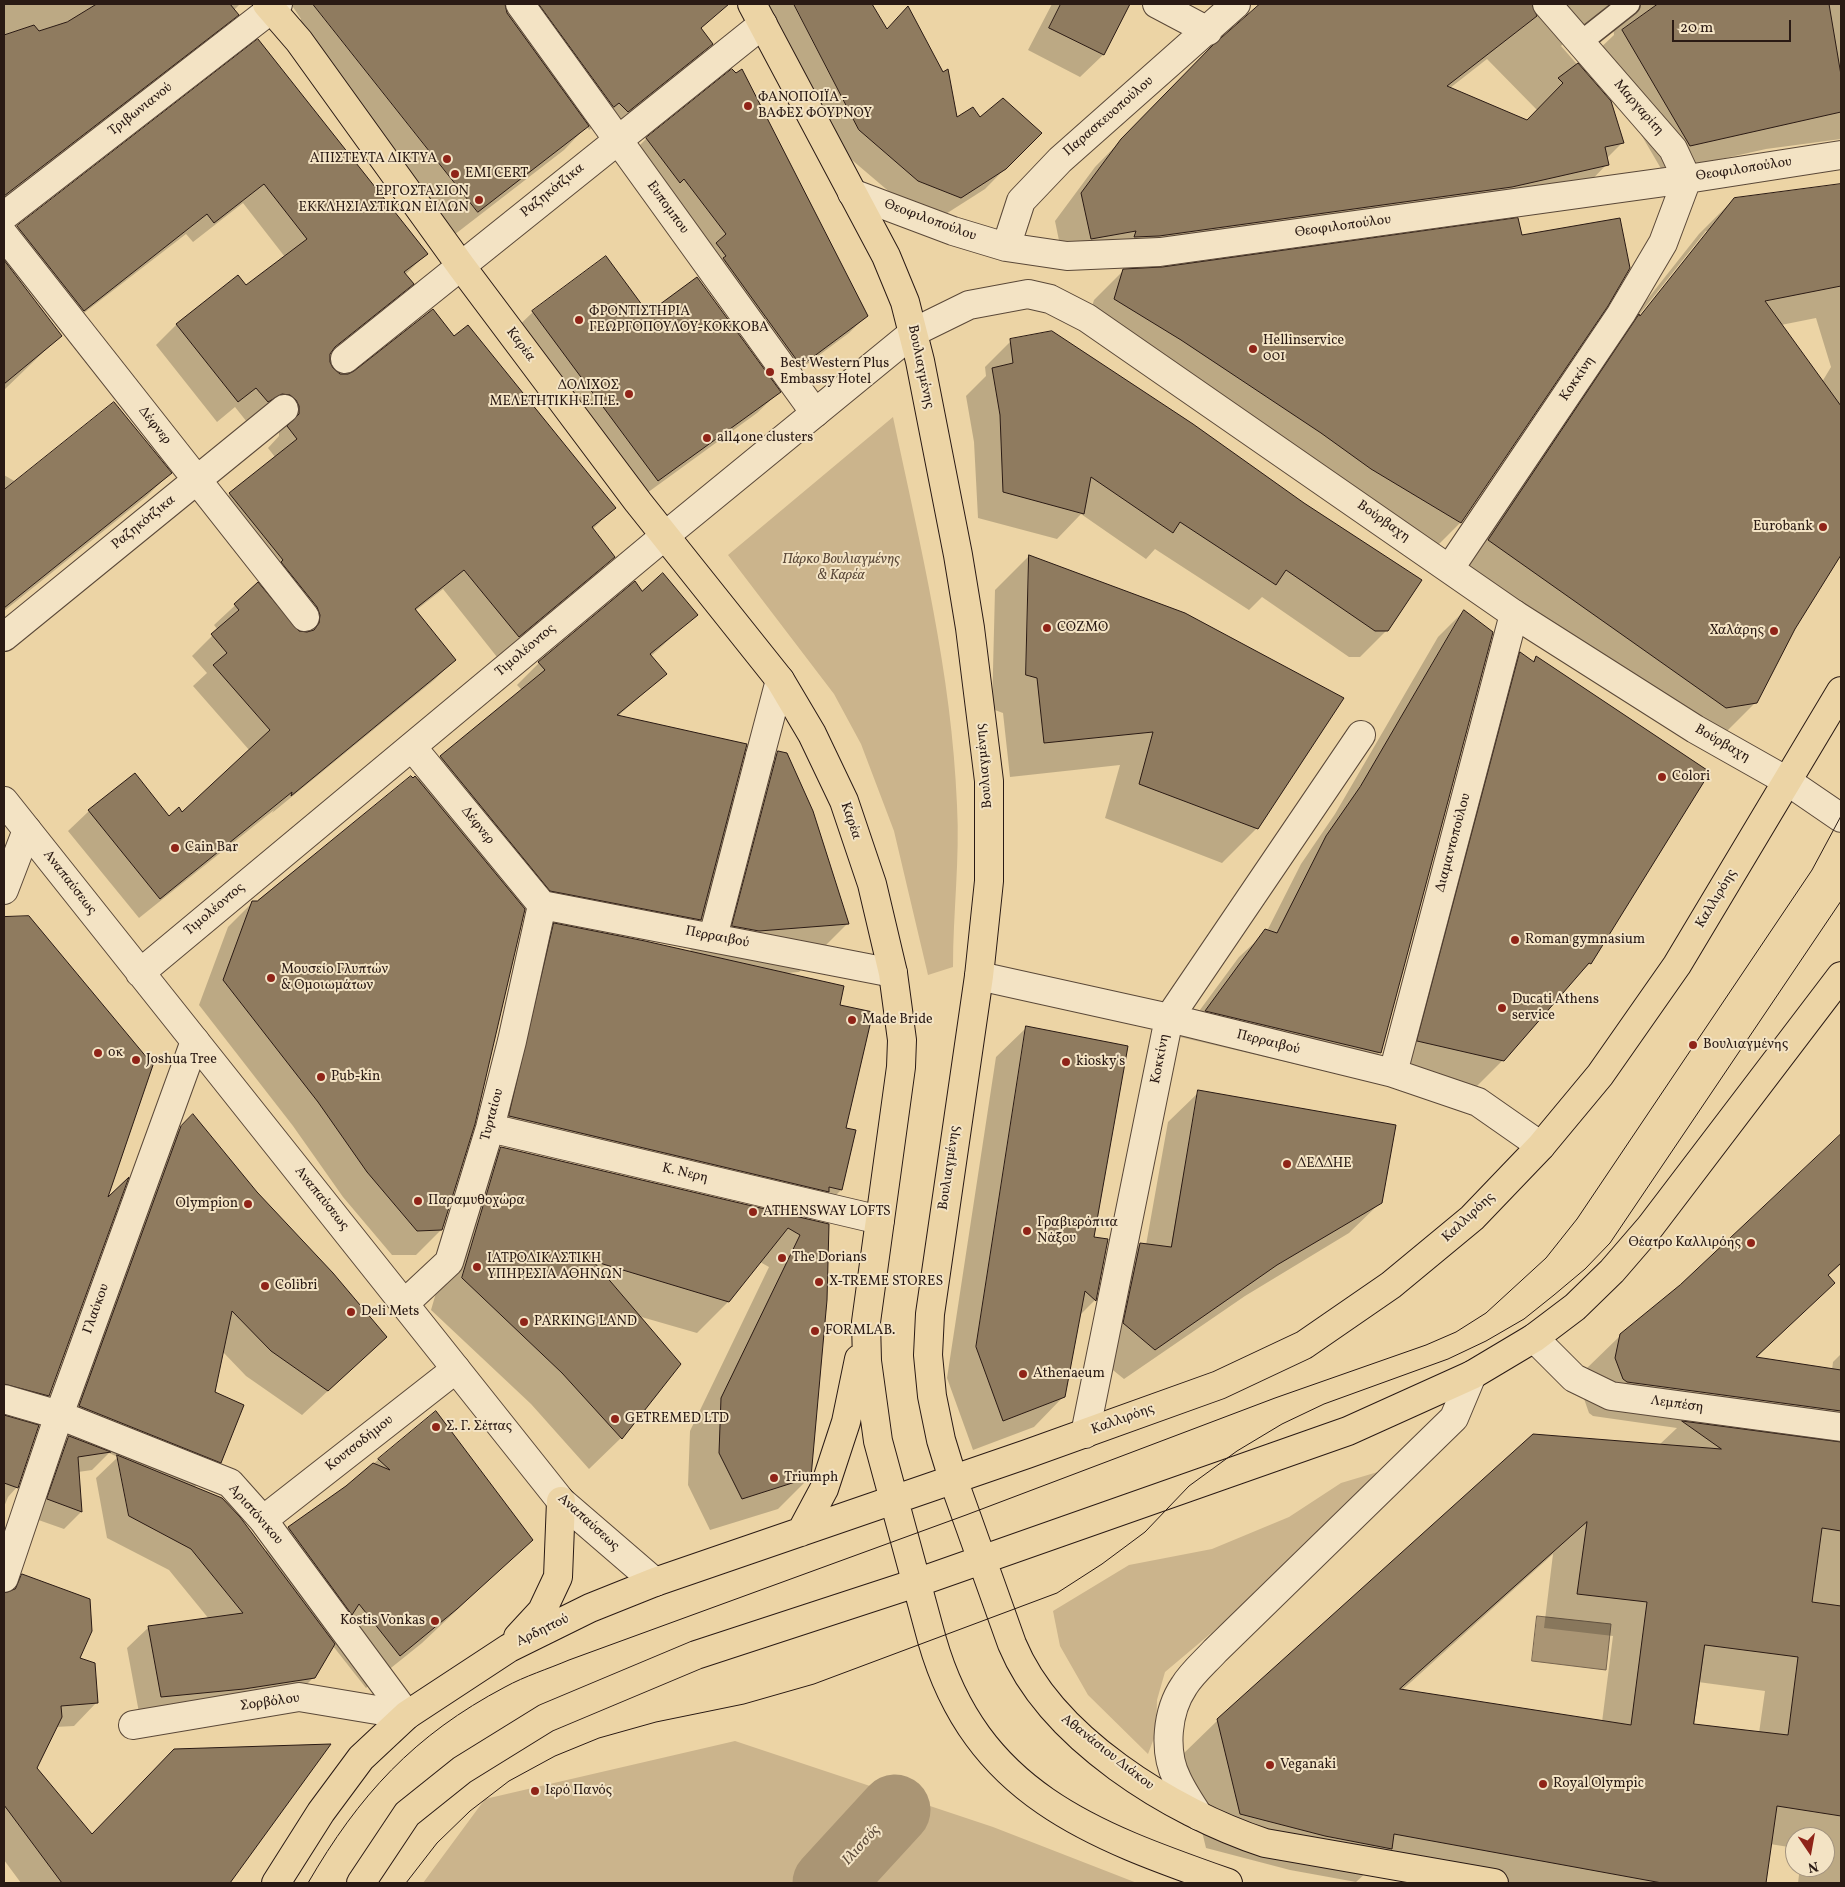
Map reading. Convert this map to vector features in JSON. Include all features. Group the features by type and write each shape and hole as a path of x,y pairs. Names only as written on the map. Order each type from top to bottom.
{"main road":[{"name":"Καρέα","path":"272,5 461,266 632,495 666,535 780,680 812,734 844,801 872,884 892,973"},
{"name":"Βουλιαγμένης","path":"758,14 886,256 904,302 914,332 958,555 970,628 989,781 989,881 979,976 930,1314 928,1355 932,1396 953,1479 982,1561"},
{"name":"Καλλιρόης","path":"894,1500 1219,1385 1304,1345 1391,1285 1472,1218 1541,1146 1600,1075 1678,965 1841,691"},
{"path":"801,1532 824,1489 846,1422 866,1322 901,1067 902,1040 892,973"},
{"path":"361,1883 407,1814 462,1770 546,1718 696,1655 982,1561 1348,1431 1472,1375 1534,1338 1575,1307 1612,1271 1650,1227 1841,976"},
{"path":"866,1322 870,1390 878,1442 941,1670 960,1710 996,1758 1032,1793 1075,1821 1135,1850 1228,1883"},
{"name":"Αρδηττού","path":"276,1883 345,1776 361,1758 407,1715 509,1648 590,1608 655,1582 894,1500"},
{"path":"509,1648 542,1612 558,1576 561,1502"},
{"name":"Αθανάσιου Διάκου","path":"982,1561 1018,1659 1048,1705 1113,1762 1155,1792 1229,1831 1265,1843 1494,1883"}],"street":[{"name":"Ευπομπου","path":"520,4 815,413"},
{"path":"1157,4 1208,30"},
{"name":"Παρασκευοπούλου","path":"1006,247 1021,201 1060,160 1236,4"},
{"name":"Μαργαρίτη","path":"1547,4 1673,149 1688,179"},
{"name":"Τριβωνιανού","path":"4,216 272,5"},
{"name":"Ραζηκότζικα","path":"345,359 617,139 758,14"},
{"name":"Θεοφιλοπούλου","path":"852,193 953,231 1006,247 1066,256 1160,252 1688,179 1841,155"},
{"name":"Κοκκίνη","path":"1450,568 1622,314 1663,243 1688,179"},
{"name":"Δέφνερ","path":"4,235 305,617"},
{"name":"Βούρβαχη","path":"914,332 969,305 1028,294 1050,298 1087,318 1514,614 1695,729 1787,781 1841,818"},
{"name":"Τιμολέοντος","path":"140,972 666,535 914,332"},
{"name":"Ραζηκότζικα","path":"4,637 284,409"},
{"name":"Διαμαντοπούλου","path":"1393,1073 1514,614"},
{"path":"713,937 780,680"},
{"name":"Κοκκίνη","path":"1085,1434 1169,1018 1360,735"},
{"name":"Δέφνερ","path":"412,746 542,905"},
{"name":"Αναπαύσεως","path":"4,801 561,1502 655,1582"},
{"path":"4,890 27,830"},
{"name":"Περραιβού","path":"542,905 892,973"},
{"name":"Τυρταίου","path":"404,1304 449,1262 490,1128 512,1042 542,905"},
{"name":"Περραιβού","path":"979,976 1169,1018 1393,1073 1478,1102 1541,1146"},
{"name":"Γλαύκου","path":"4,1578 59,1415 195,1041"},
{"name":"Κ. Νερη","path":"490,1128 880,1220"},
{"name":"Λεμπέση","path":"1534,1338 1574,1378 1611,1396 1841,1427"},
{"name":"Κουτσοδήμου","path":"263,1520 456,1369"},
{"path":"1199,1816 1176,1778 1170,1756 1169,1729 1172,1710 1184,1685 1215,1651 1454,1418 1472,1375"},
{"name":"Αριστόνικου","path":"4,1399 59,1415 230,1483 263,1520 407,1715"},
{"name":"Σορβόλου","path":"133,1725 298,1697 407,1715"}],"lane":[{"path":"1581,42 1629,4"}],"green space":[{"name":"Πάρκο Βουλιαγμένης & Καρέα","path":"893,417 924,561 942,658 954,756 958,846 953,967 928,975 894,831 861,744 834,694 728,555"},
{"path":"1391,1468 1394,1479 1165,1672 1157,1700 1156,1733 1148,1754 1088,1695 1060,1646 1053,1611 1129,1565 1212,1549 1289,1517 1341,1483"},
{"path":"735,1741 993,1827 1137,1883 423,1883 485,1799"}],"shaded area":[{"path":"1537,1616 1611,1624 1606,1670 1532,1661"}],"building":[{"path":"97,4 230,4 239,15 4,196 4,35 34,25 39,31 67,22"},
{"path":"313,4 505,4 507,13 589,126 478,212"},
{"path":"539,4 729,4 701,28 713,44 628,112 619,103 614,107"},
{"path":"794,4 872,4 887,29 908,6 943,72 948,69 957,117 973,107 980,117 1003,98 1042,133 1006,169 961,198 918,181 859,130"},
{"path":"1061,4 1130,4 1104,55 1049,28"},
{"path":"1260,4 1532,4 1537,16 1447,86 1527,120 1563,83 1558,78 1578,63 1611,101 1624,143 1605,147 1609,165 1512,187 1159,236 1134,237 1136,231 1091,239 1081,193 1121,139 1213,45"},
{"path":"1658,4 1829,4 1841,75 1841,112 1690,146 1622,30"},
{"path":"258,39 428,254 404,272 414,284 335,347 330,354 330,362 333,368 340,374 348,374 354,371 433,309 454,336 468,325 616,508 592,527 615,557 519,637 464,570 415,609 456,660 291,796 292,792 160,899 88,810 135,773 169,816 179,807 182,812 270,730 213,665 227,653 211,634 239,610 234,604 258,582 299,631 307,632 314,630 319,623 320,615 317,607 281,562 283,560 229,493 297,439 287,426 299,414 299,406 290,395 282,394 268,402 256,388 238,402 176,324 238,275 246,285 307,239 264,184 214,223 207,214 84,311 17,226"},
{"path":"732,69 736,73 742,69 868,316 801,366 723,258 726,256 716,243 726,234 684,179 680,183 646,138"},
{"path":"1841,184 1841,286 1765,301 1841,406 1841,555 1795,629 1757,703 1726,708 1488,540 1639,314 1640,316 1734,198"},
{"path":"1518,218 1522,235 1620,218 1630,268 1608,306 1461,523 1371,469 1321,433 1181,340 1114,299 1123,269 1162,267"},
{"path":"606,256 648,313 697,277 781,392 658,481 532,311"},
{"path":"4,260 62,336 4,384"},
{"path":"1052,331 1193,424 1304,503 1422,580 1388,631 1375,631 1286,570 1276,585 1180,522 1173,533 1091,477 1084,514 1003,492 1000,415 992,368 1013,363 1010,339"},
{"path":"114,402 172,473 4,608 4,490"},
{"path":"1029,555 1185,613 1344,698 1258,829 1139,784 1153,732 1044,743 1037,678 1026,675"},
{"path":"663,573 698,615 650,654 667,674 617,715 747,744 701,920 550,891 440,756 545,670 538,662 635,581 642,591"},
{"path":"1464,610 1493,632 1381,1053 1205,1011 1265,929 1277,933 1326,836 1360,787"},
{"path":"1520,652 1534,662 1536,656 1710,772 1591,964 1589,963 1504,1061 1417,1041"},
{"path":"778,751 787,753 813,811 849,924 759,931 732,926"},
{"path":"411,776 413,778 415,776 525,909 475,1124 442,1230 417,1231 367,1172 318,1102 223,980 252,901 257,901"},
{"path":"29,916 153,1065 108,1197 129,1177 49,1396 4,1384 4,917"},
{"path":"554,923 645,941 844,986 840,1005 873,1012 846,1128 856,1130 842,1190 829,1187 829,1192 509,1116"},
{"path":"1026,1026 1128,1046 1094,1237 1108,1239 1096,1301 1085,1291 1065,1397 1003,1421 976,1347"},
{"name":"ΔΕΔΔΗΕ","path":"1198,1090 1396,1125 1382,1203 1277,1265 1155,1350 1123,1323 1140,1243 1171,1247"},
{"path":"193,1114 257,1192 333,1273 387,1337 328,1391 271,1351 232,1311 215,1392 244,1405 221,1463 79,1406 181,1126"},
{"path":"1841,1134 1841,1263 1828,1275 1835,1283 1756,1357 1841,1370 1841,1411 1627,1382 1623,1379 1615,1358 1620,1334 1680,1285"},
{"path":"501,1147 829,1224 827,1300 811,1477 742,1499 719,1453 721,1398 800,1235 788,1228 729,1302 593,1261 681,1364 622,1439 562,1373 462,1278"},
{"path":"436,1411 533,1540 457,1609 400,1656 359,1604 352,1615 288,1527 346,1486 373,1463 390,1470 378,1459"},
{"path":"4,1415 39,1425 18,1488 4,1483"},
{"path":"1682,1421 1841,1442 1841,1531 1822,1528 1812,1602 1841,1606 1841,1816 1777,1806 1766,1883 1662,1883 1394,1834 1392,1849 1325,1836 1240,1814 1217,1719 1533,1434 1721,1449","holes":["1587,1522 1577,1594 1647,1602 1631,1725 1400,1689","1705,1645 1798,1657 1788,1735 1694,1724"]},
{"path":"69,1436 111,1452 78,1457 82,1512 47,1499"},
{"path":"117,1455 222,1498 240,1517 335,1644 315,1678 244,1689 161,1697 148,1626 243,1613 191,1549 129,1516"},
{"path":"22,1574 90,1599 92,1631 80,1658 95,1663 98,1703 61,1706 62,1717 37,1768 92,1834 174,1749 331,1744 230,1883 62,1883 4,1805 4,1593 15,1589"}],"waterway":[{"name":"Ιλισσός","path":"828,1883 895,1810"}],"tram line":[{"path":"308,1883 327,1851 348,1822 392,1770 416,1747 443,1726 472,1706 513,1683 569,1660 966,1515 1275,1398 1426,1345 1456,1332 1486,1313 1546,1258 1577,1219 1812,870 1841,816"},
{"path":"406,1883 437,1843 470,1811 509,1781 555,1756 599,1738 656,1722 744,1704 814,1684 1057,1593 1102,1564 1145,1532 1189,1486 1237,1451 1282,1424 1324,1404 1448,1359 1486,1341 1524,1319 1585,1269 1610,1243 1841,901"}],"place":[{"name":"ΦΑΝΟΠΟΙΪΑ - ΒΑΦΕΣ ΦΟΥΡΝΟΥ","path":"748,106"},
{"name":"ΑΠΙΣΤΕΥΤΑ ΔΙΚΤΥΑ","path":"447,159"},
{"name":"EMI CERT","path":"455,174"},
{"name":"ΕΡΓΟΣΤΑΣΙΟΝ ΕΚΚΛΗΣΙΑΣΤΙΚΩΝ ΕΙΔΩΝ","path":"479,200"},
{"name":"ΦΡΟΝΤΙΣΤΗΡΙΑ ΓΕΩΡΓΟΠΟΥΛΟΥ-ΚΟΚΚΟΒΑ","path":"579,320"},
{"name":"Hellinservice 001","path":"1253,349"},
{"name":"Best Western Plus Embassy Hotel","path":"770,372"},
{"name":"ΔΟΛΙΧΟΣ ΜΕΛΕΤΗΤΙΚΗ Ε.Π.Ε.","path":"629,394"},
{"name":"all4one clusters","path":"707,438"},
{"name":"Eurobank","path":"1823,527"},
{"name":"COZMO","path":"1047,628"},
{"name":"Χαλάρης","path":"1774,631"},
{"name":"Colori","path":"1662,777"},
{"name":"Cain Bar","path":"175,848"},
{"name":"Roman gymnasium","path":"1515,940"},
{"name":"Μουσείο Γλυπτών & Ομοιωμάτων","path":"271,978"},
{"name":"Ducati Athens service","path":"1502,1008"},
{"name":"Made Bride","path":"852,1020"},
{"name":"Βουλιαγμένης","path":"1693,1045"},
{"name":"οκ","path":"98,1053"},
{"name":"Joshua Tree","path":"136,1060"},
{"name":"kiosky's","path":"1066,1062"},
{"name":"Pub-kin","path":"321,1077"},
{"name":"ΔΕΔΔΗΕ","path":"1287,1164"},
{"name":"Παραμυθοχώρα","path":"418,1201"},
{"name":"Olympion","path":"248,1204"},
{"name":"ATHENSWAY LOFTS","path":"753,1212"},
{"name":"Γραβιερόπιτα Νάξου","path":"1027,1231"},
{"name":"Θέατρο Καλλιρόης","path":"1751,1243"},
{"name":"The Dorians","path":"782,1258"},
{"name":"ΙΑΤΡΟΔΙΚΑΣΤΙΚΗ ΥΠΗΡΕΣΙΑ ΑΘΗΝΩΝ","path":"477,1267"},
{"name":"X-TREME STORES","path":"819,1282"},
{"name":"Colibri","path":"265,1286"},
{"name":"Deli Mets","path":"351,1312"},
{"name":"PARKING LAND","path":"524,1322"},
{"name":"FORMLAB.","path":"815,1331"},
{"name":"Athenaeum","path":"1023,1374"},
{"name":"GETREMED LTD","path":"615,1419"},
{"name":"Σ. Γ. Σέττας","path":"436,1427"},
{"name":"Triumph","path":"774,1478"},
{"name":"Kostis Vonkas","path":"435,1621"},
{"name":"Veganaki","path":"1270,1765"},
{"name":"Royal Olympic","path":"1543,1784"},
{"name":"Ιερό Πανός","path":"535,1791"}]}
